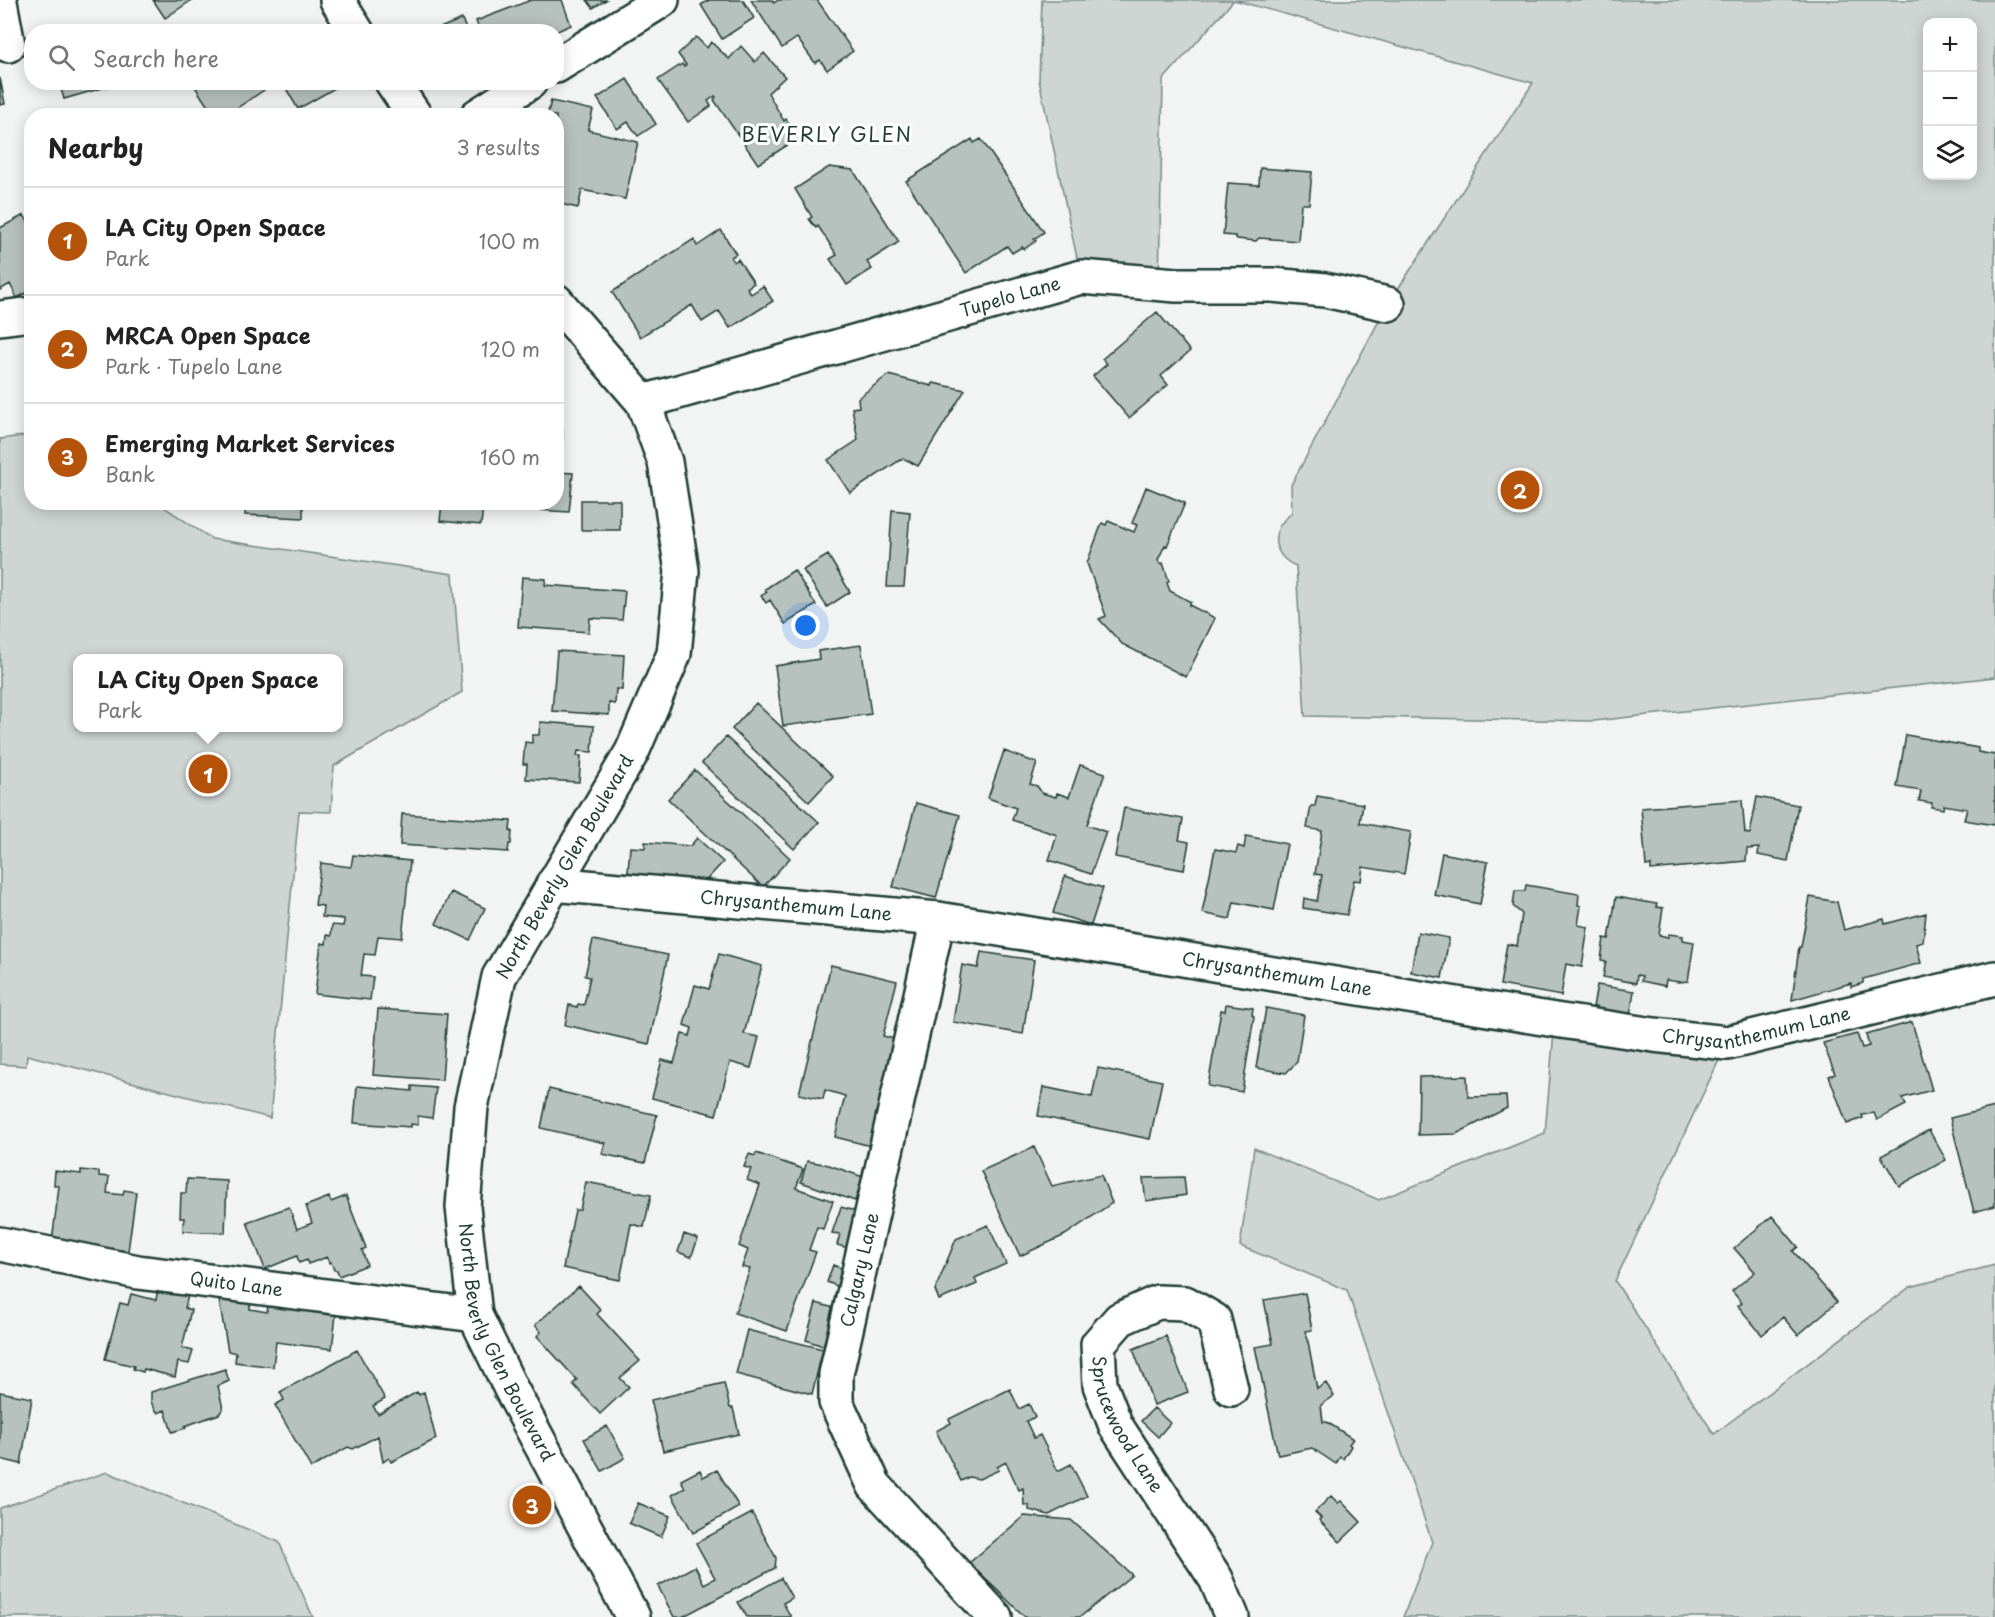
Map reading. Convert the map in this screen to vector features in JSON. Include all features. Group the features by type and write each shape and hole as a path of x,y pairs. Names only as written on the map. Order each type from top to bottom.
{"street":[{"path":"337,0 352,24"},
{"path":"564,61 662,0"},
{"path":"0,2 8,45"},
{"path":"397,90 410,108"},
{"path":"489,108 518,90"},
{"name":"Tupelo Lane","path":"643,402 1081,277 1176,285 1272,285 1325,290 1388,304"},
{"name":"North Beverly Glen Boulevard","path":"564,310 643,402 665,462 682,571 674,654 632,752 499,977 471,1107 463,1206 475,1316 511,1389 633,1617"},
{"path":"0,318 24,315"},
{"name":"Chrysanthemum Lane","path":"553,884 938,919 1543,1018 1654,1035 1727,1043 1995,978"},
{"name":"Calgary Lane","path":"938,919 836,1374 836,1402 874,1485 996,1617"},
{"name":"Quito Lane","path":"0,1244 138,1272 475,1316"},
{"name":"Sprucewood Lane","path":"1231,1389 1214,1320 1185,1303 1158,1302 1120,1319 1098,1344 1100,1385 1116,1426 1216,1579 1232,1617"}],"shaded area":[{"path":"1042,0 1234,0 1163,80 1159,284 1081,277 1039,80"},
{"path":"1234,0 1995,0 1995,677 1594,721 1305,716 1296,566 1281,555 1276,545 1276,533 1292,512 1291,485 1388,304 1533,83"},
{"path":"24,436 24,510 168,510 212,539 453,574 462,692 334,766 331,812 299,811 270,1118 27,1055 26,1066 0,1064 0,439"},
{"path":"1555,1020 1727,1043 1615,1281 1714,1434 1910,1287 1995,1265 1995,1617 1403,1617 1432,1542 1347,1290 1240,1246 1254,1148 1379,1200 1545,1133"},
{"path":"107,1472 279,1542 313,1617 0,1617 0,1508"}],"building":[{"path":"153,0 192,0 165,18"},
{"path":"531,0 562,0 571,25 564,28 564,24 477,24 476,21"},
{"path":"587,0 606,0 593,8"},
{"path":"709,0 743,0 754,18 722,39 701,5"},
{"path":"751,0 772,0 774,3 778,0 817,0 853,51 827,70 820,60 815,63 797,38 782,48"},
{"path":"462,19 464,24 450,24"},
{"path":"696,37 707,48 711,42 729,59 741,46 755,62 764,53 785,77 768,93 784,121 786,119 793,129 790,131 797,139 758,164 714,100 715,96 708,101 711,106 688,122 658,80 682,64 684,67 686,65 678,54"},
{"path":"0,78 5,104 0,105"},
{"path":"627,79 656,124 638,136 628,122 617,129 597,98"},
{"path":"61,90 96,90 64,99"},
{"path":"197,90 264,90 237,108 209,108"},
{"path":"287,90 331,90 300,108 297,108"},
{"path":"551,101 593,110 588,130 638,142 625,199 582,190 578,208 564,205 564,108 549,108"},
{"path":"972,139 974,143 981,139 1044,232 1024,249 1022,247 1012,253 1007,246 966,273 906,181"},
{"path":"829,167 853,170 899,242 867,262 872,269 847,285 830,259 837,255 818,226 816,228 809,219 812,217 795,189"},
{"path":"1260,168 1312,172 1309,204 1301,204 1298,241 1259,238 1256,241 1223,235 1228,183 1259,185"},
{"path":"24,215 24,294 17,298 10,284 0,290 0,228"},
{"path":"721,230 736,254 731,257 734,262 738,259 754,283 747,288 751,294 763,286 773,301 730,328 719,311 702,322 692,305 640,337 612,292 694,239 697,246"},
{"path":"1157,312 1190,351 1161,376 1168,385 1129,418 1093,376 1107,364 1102,359"},
{"path":"888,375 932,386 933,383 965,390 918,466 903,458 850,493 828,460 858,440 852,408 859,407 858,398"},
{"path":"564,472 573,473 569,512 537,510 564,510"},
{"path":"1146,487 1185,503 1167,546 1165,545 1158,560 1160,564 1163,563 1170,591 1191,602 1189,605 1215,618 1186,677 1122,644 1099,619 1106,616 1087,563 1102,523 1106,525 1108,521 1134,532 1137,525 1132,523"},
{"path":"581,500 620,500 620,530 581,530"},
{"path":"245,510 303,510 303,518 245,515"},
{"path":"441,510 483,510 481,525 440,521"},
{"path":"892,510 910,512 904,587 887,587"},
{"path":"828,555 850,592 827,607 803,570"},
{"path":"794,570 816,605 785,624 770,600 766,603 761,596 767,592 765,589"},
{"path":"522,577 546,579 545,585 625,591 622,620 590,618 589,632 518,627"},
{"path":"861,645 871,714 783,726 775,666 819,659 818,651"},
{"path":"557,651 624,655 622,690 616,689 615,704 609,703 609,715 552,711"},
{"path":"756,703 833,776 809,802 732,729"},
{"path":"540,722 594,726 592,752 578,751 577,756 581,756 579,782 526,779 527,764 523,764 525,742 532,743 532,735 539,735"},
{"path":"1906,735 1978,748 1978,752 1995,755 1995,825 1964,820 1967,809 1944,805 1943,809 1931,807 1932,803 1919,801 1921,791 1897,787"},
{"path":"726,737 819,822 794,849 702,763"},
{"path":"1004,751 1037,763 1030,784 1037,786 1042,793 1056,797 1057,793 1069,797 1080,765 1105,773 1087,825 1106,832 1091,874 1049,860 1057,835 1012,820 1016,808 988,798"},
{"path":"695,770 790,858 763,887 668,799"},
{"path":"1317,796 1363,804 1360,823 1411,832 1404,874 1363,867 1361,881 1354,880 1347,915 1303,908 1304,898 1317,901 1322,875 1315,874 1322,831 1307,828 1311,806 1315,806"},
{"path":"1757,797 1798,805 1788,861 1758,855 1759,848 1747,849 1746,861 1651,870 1651,865 1646,866 1641,808 1742,800 1745,833 1750,834"},
{"path":"916,803 960,815 936,898 893,887"},
{"path":"1124,808 1183,819 1179,840 1189,842 1184,870 1115,857"},
{"path":"402,814 511,821 511,844 509,844 508,852 400,845"},
{"path":"1246,836 1287,844 1274,910 1234,902 1230,919 1202,913 1215,849 1236,853 1238,846 1244,848"},
{"path":"697,838 723,862 700,887 627,883 630,847 645,848 645,842 690,846"},
{"path":"1442,853 1488,862 1480,904 1434,895"},
{"path":"353,855 410,861 402,938 378,936 375,955 364,954 361,976 373,977 370,1000 315,994 321,943 326,944 327,935 331,936 332,925 343,926 344,921 344,919 322,917 323,906 315,905 321,863 351,867"},
{"path":"1065,876 1103,888 1091,925 1053,913"},
{"path":"1526,885 1579,894 1578,905 1581,906 1578,925 1588,927 1582,967 1566,964 1561,996 1500,985 1507,944 1517,946 1522,914 1513,906 1515,891 1525,891"},
{"path":"451,892 485,908 470,940 436,924"},
{"path":"1616,897 1657,904 1656,907 1663,908 1659,935 1683,936 1683,940 1694,942 1688,981 1666,980 1665,986 1641,981 1642,976 1637,975 1636,983 1603,977 1606,961 1601,960 1604,938 1609,939"},
{"path":"1810,897 1837,902 1844,930 1884,919 1885,924 1926,913 1923,942 1916,944 1921,963 1863,979 1863,983 1851,987 1851,983 1792,1000 1799,947 1801,947"},
{"path":"1418,932 1449,938 1442,978 1411,972"},
{"path":"593,940 668,955 649,1044 565,1025 569,1005 577,1007 578,1004 584,1005 590,977 585,976"},
{"path":"981,952 1034,960 1023,1034 953,1022 962,965 978,968"},
{"path":"719,954 762,966 744,1034 759,1037 751,1068 730,1062 716,1115 652,1098 662,1060 674,1063 682,1034 690,1036 692,1028 684,1025 695,985 709,989"},
{"path":"831,965 897,981 883,1036 898,1040 871,1146 835,1137 845,1096 825,1090 823,1099 799,1094"},
{"path":"1597,985 1634,991 1629,1021 1596,1015 1597,1007 1593,1007"},
{"path":"1226,1004 1253,1008 1252,1015 1254,1016 1242,1092 1208,1086 1221,1010 1225,1011"},
{"path":"1266,1008 1304,1015 1297,1062 1286,1073 1256,1068"},
{"path":"378,1009 447,1014 442,1080 373,1075"},
{"path":"1912,1022 1932,1090 1902,1098 1906,1105 1877,1120 1874,1113 1862,1115 1863,1118 1847,1124 1829,1076 1835,1074 1823,1043 1857,1034 1862,1048 1869,1046 1866,1035"},
{"path":"1098,1068 1162,1081 1150,1139 1038,1116 1043,1087 1092,1097"},
{"path":"1467,1076 1468,1097 1506,1096 1507,1108 1456,1134 1418,1135 1419,1077"},
{"path":"357,1086 412,1091 412,1086 436,1088 432,1118 418,1116 418,1125 411,1124 411,1127 354,1123"},
{"path":"549,1089 657,1115 645,1163 602,1154 605,1143 541,1128"},
{"path":"1995,1107 1995,1206 1974,1212 1950,1118"},
{"path":"1929,1130 1946,1160 1899,1186 1881,1156"},
{"path":"1034,1147 1052,1186 1101,1175 1112,1203 1065,1235 1020,1256 981,1171"},
{"path":"756,1153 803,1169 796,1188 833,1201 823,1229 817,1227 809,1250 816,1252 787,1331 735,1313 750,1269 742,1267 748,1250 739,1246 760,1185 747,1180 751,1169 744,1167 749,1154 755,1156"},
{"path":"807,1161 829,1165 863,1177 855,1201 801,1182"},
{"path":"81,1170 99,1172 99,1176 109,1177 107,1193 123,1195 124,1190 136,1192 128,1251 52,1242 59,1186 54,1185 55,1171 81,1174"},
{"path":"1184,1177 1186,1195 1146,1201 1143,1178"},
{"path":"187,1179 227,1181 225,1233 183,1231 184,1218 180,1218 181,1193 186,1193"},
{"path":"586,1182 651,1195 644,1227 631,1224 620,1280 563,1268 575,1210 580,1210"},
{"path":"346,1196 366,1248 362,1250 367,1265 339,1276 327,1257 308,1264 307,1260 299,1263 297,1256 265,1269 247,1222 289,1207 297,1229 312,1223 306,1206 329,1197 331,1202"},
{"path":"841,1207 858,1212 849,1248 837,1245 840,1234 832,1233"},
{"path":"1772,1216 1798,1247 1793,1251 1837,1302 1798,1335 1783,1317 1762,1335 1738,1306 1742,1303 1732,1291 1755,1272 1734,1248"},
{"path":"988,1225 1006,1264 975,1278 977,1284 939,1300 935,1290 956,1239"},
{"path":"684,1234 698,1239 691,1257 678,1252"},
{"path":"833,1265 843,1269 839,1287 827,1282"},
{"path":"579,1286 601,1310 597,1314 640,1361 620,1378 629,1387 600,1414 573,1384 577,1380 537,1336 541,1332 535,1325"},
{"path":"158,1287 188,1295 185,1308 191,1310 182,1348 193,1351 189,1364 178,1362 175,1377 144,1369 143,1372 133,1369 134,1366 105,1359 120,1303 128,1305 131,1294 156,1300"},
{"path":"1305,1293 1312,1330 1306,1331 1317,1389 1326,1383 1334,1396 1321,1405 1323,1422 1327,1422 1353,1439 1343,1459 1340,1457 1336,1464 1312,1448 1278,1455 1255,1347 1273,1344 1264,1300"},
{"path":"219,1300 250,1304 250,1309 267,1312 268,1306 336,1315 332,1349 276,1342 273,1367 235,1362 236,1353 228,1351"},
{"path":"816,1303 834,1308 823,1346 806,1340"},
{"path":"747,1330 823,1349 812,1394 736,1374"},
{"path":"1166,1336 1188,1392 1154,1405 1133,1349"},
{"path":"357,1350 385,1399 373,1406 378,1414 417,1392 419,1395 424,1392 436,1439 391,1462 389,1458 383,1462 378,1436 353,1449 348,1447 311,1468 275,1405 284,1400 280,1392"},
{"path":"225,1369 229,1381 218,1386 223,1409 219,1414 172,1432 165,1410 158,1413 151,1402 151,1392"},
{"path":"724,1383 739,1434 663,1451 651,1400"},
{"path":"1010,1389 1019,1409 1029,1404 1035,1417 1026,1421 1034,1438 1040,1435 1058,1471 1071,1464 1087,1496 1049,1515 1029,1510 1029,1505 1024,1505 1023,1488 1019,1490 1006,1462 997,1467 999,1470 979,1479 969,1477 961,1481 936,1431 951,1423 949,1419"},
{"path":"0,1392 32,1398 21,1464 0,1459"},
{"path":"1154,1408 1170,1423 1158,1437 1141,1421"},
{"path":"607,1426 625,1458 602,1471 584,1439"},
{"path":"700,1470 703,1477 717,1470 739,1507 693,1533 672,1495 685,1488 681,1480"},
{"path":"1331,1496 1338,1503 1341,1501 1361,1522 1340,1542 1319,1520 1321,1518 1315,1512"},
{"path":"638,1503 670,1516 661,1537 629,1523"},
{"path":"752,1513 776,1558 775,1568 682,1617 674,1617 658,1586 695,1566 704,1584 715,1578 696,1543"},
{"path":"1024,1516 1071,1520 1132,1575 1080,1617 1025,1617 969,1563"},
{"path":"781,1578 792,1598 783,1603 791,1617 747,1617 738,1602"}],"place":[{"name":"MRCA Open Space","path":"1520,490"},
{"name":"LA City Open Space","path":"208,774"},
{"name":"Emerging Market Services","path":"532,1505"}],"district":[{"name":"BEVERLY GLEN","path":"827,135"}]}
